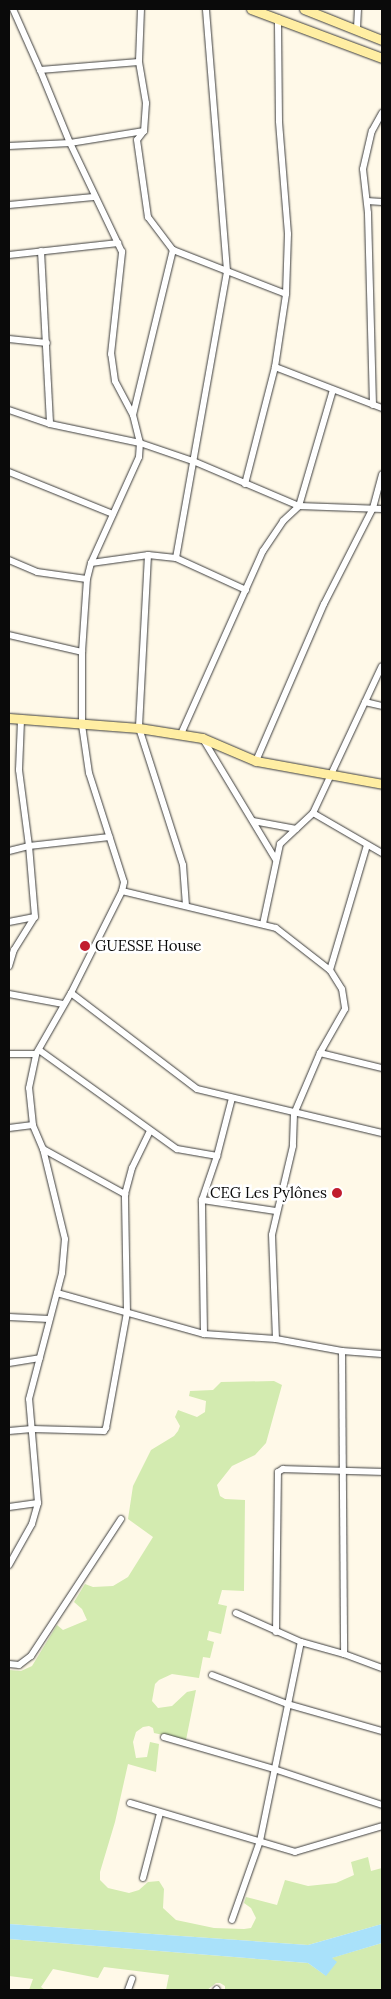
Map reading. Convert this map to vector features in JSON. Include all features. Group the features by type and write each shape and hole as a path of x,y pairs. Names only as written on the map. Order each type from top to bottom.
{"street":[{"path":"9,1565 32,1524 38,1503 29,1399 62,1273 65,1239 43,1149 32,1125 28,1088 37,1052 71,993 122,891 124,882 89,773 82,725 82,652 87,579 91,563 139,457 140,444 133,415 115,381 111,354 122,252 94,197 13,9"},
{"path":"141,9 139,62 146,103 144,131 137,140 148,217 173,250 286,294"},
{"path":"176,558 227,271 206,9"},
{"path":"251,9 382,58"},
{"path":"304,9 379,36"},
{"path":"357,28 358,9"},
{"path":"245,484 275,367 286,294 288,234 279,121 278,18"},
{"path":"9,21 17,19"},
{"path":"40,70 139,62"},
{"path":"373,404 367,201 363,169 372,130 382,113"},
{"path":"9,146 70,143 144,131"},
{"path":"9,206 94,197"},
{"path":"367,201 382,202"},
{"path":"9,255 118,243"},
{"path":"133,415 173,250"},
{"path":"41,252 50,424"},
{"path":"9,339 47,343"},
{"path":"275,367 382,408"},
{"path":"180,734 263,551 282,521 298,506 332,390"},
{"path":"9,410 50,424 140,444 193,461 298,506 382,509"},
{"path":"9,472 113,514"},
{"path":"256,761 324,604 373,508 382,474"},
{"path":"91,563 148,555 176,558 246,590"},
{"path":"148,555 139,728 182,865 186,906"},
{"path":"9,560 37,572 87,579"},
{"path":"9,635 82,652"},
{"path":"263,924 280,844 313,813 382,666"},
{"path":"365,702 382,706"},
{"path":"9,718 139,728 180,734 202,738 256,761 382,784"},
{"path":"9,966 14,950 35,917 30,846 19,770 20,720"},
{"path":"202,738 276,860"},
{"path":"313,813 382,853"},
{"path":"253,821 296,829"},
{"path":"9,851 30,846 109,837"},
{"path":"330,970 367,845"},
{"path":"122,891 276,928 330,970 342,989 345,1009 320,1053 294,1114 293,1146 276,1211 272,1235 276,1339"},
{"path":"9,922 35,917"},
{"path":"71,993 197,1089 294,1114 382,1133"},
{"path":"9,994 64,1004"},
{"path":"9,1054 37,1052 176,1148 217,1156"},
{"path":"320,1053 382,1068"},
{"path":"204,1334 202,1200 217,1156 232,1098"},
{"path":"9,1128 32,1125"},
{"path":"9,1431 32,1429 104,1431 127,1313 125,1194 132,1168 150,1131"},
{"path":"43,1149 125,1194"},
{"path":"202,1200 276,1211"},
{"path":"57,1294 204,1334 276,1339 342,1351 382,1354"},
{"path":"9,1317 49,1319"},
{"path":"342,1351 344,1654"},
{"path":"9,1363 40,1358"},
{"path":"276,1632 278,1472 283,1468 382,1472"},
{"path":"9,1507 38,1503"},
{"path":"9,1664 19,1665 30,1656 121,1519"},
{"path":"236,1614 300,1642 344,1654 382,1668"},
{"path":"232,1920 260,1841 300,1642"},
{"path":"212,1675 287,1704 382,1731"},
{"path":"164,1737 274,1769 382,1805"},
{"path":"130,1803 295,1852 382,1826"},
{"path":"143,1878 160,1813"},
{"path":"128,1990 132,1979"}],"green space":[{"path":"274,1381 282,1385 266,1443 255,1455 232,1466 217,1485 220,1496 225,1499 245,1500 244,1591 222,1590 218,1604 227,1606 221,1634 209,1631 207,1640 214,1642 210,1658 203,1657 199,1678 172,1674 155,1684 152,1701 158,1708 172,1706 187,1692 196,1690 186,1740 154,1733 153,1728 149,1726 143,1727 136,1732 133,1742 136,1758 147,1757 150,1742 159,1744 156,1772 128,1764 115,1822 100,1872 100,1880 108,1888 129,1893 139,1890 148,1882 159,1881 164,1889 163,1908 176,1920 214,1928 244,1929 251,1928 256,1918 251,1908 244,1903 246,1897 277,1905 285,1880 308,1886 336,1883 354,1875 351,1862 368,1857 371,1871 382,1868 382,1924 308,1945 9,1924 9,1670 21,1671 32,1666 57,1625 63,1630 87,1620 82,1609 74,1602 85,1584 93,1587 113,1586 128,1577 153,1537 128,1519 133,1486 151,1450 174,1436 178,1431 180,1426 175,1417 178,1410 197,1417 205,1412 206,1401 189,1396 190,1391 213,1390 221,1382"},
{"path":"9,1939 308,1963 325,1975 331,1958 382,1943 382,1990 225,1990 225,1986 216,1983 207,1990 166,1990 169,1975 104,1967 98,1978 53,1969 41,1987 45,1990 29,1990 33,1979 9,1976"}],"water":[{"path":"9,1924 308,1945 382,1924 382,1943 332,1958 337,1962 326,1976 308,1963 9,1939"}],"place":[{"name":"GUESSE House","path":"85,946"},
{"name":"CEG Les Pylônes","path":"337,1193"}]}
